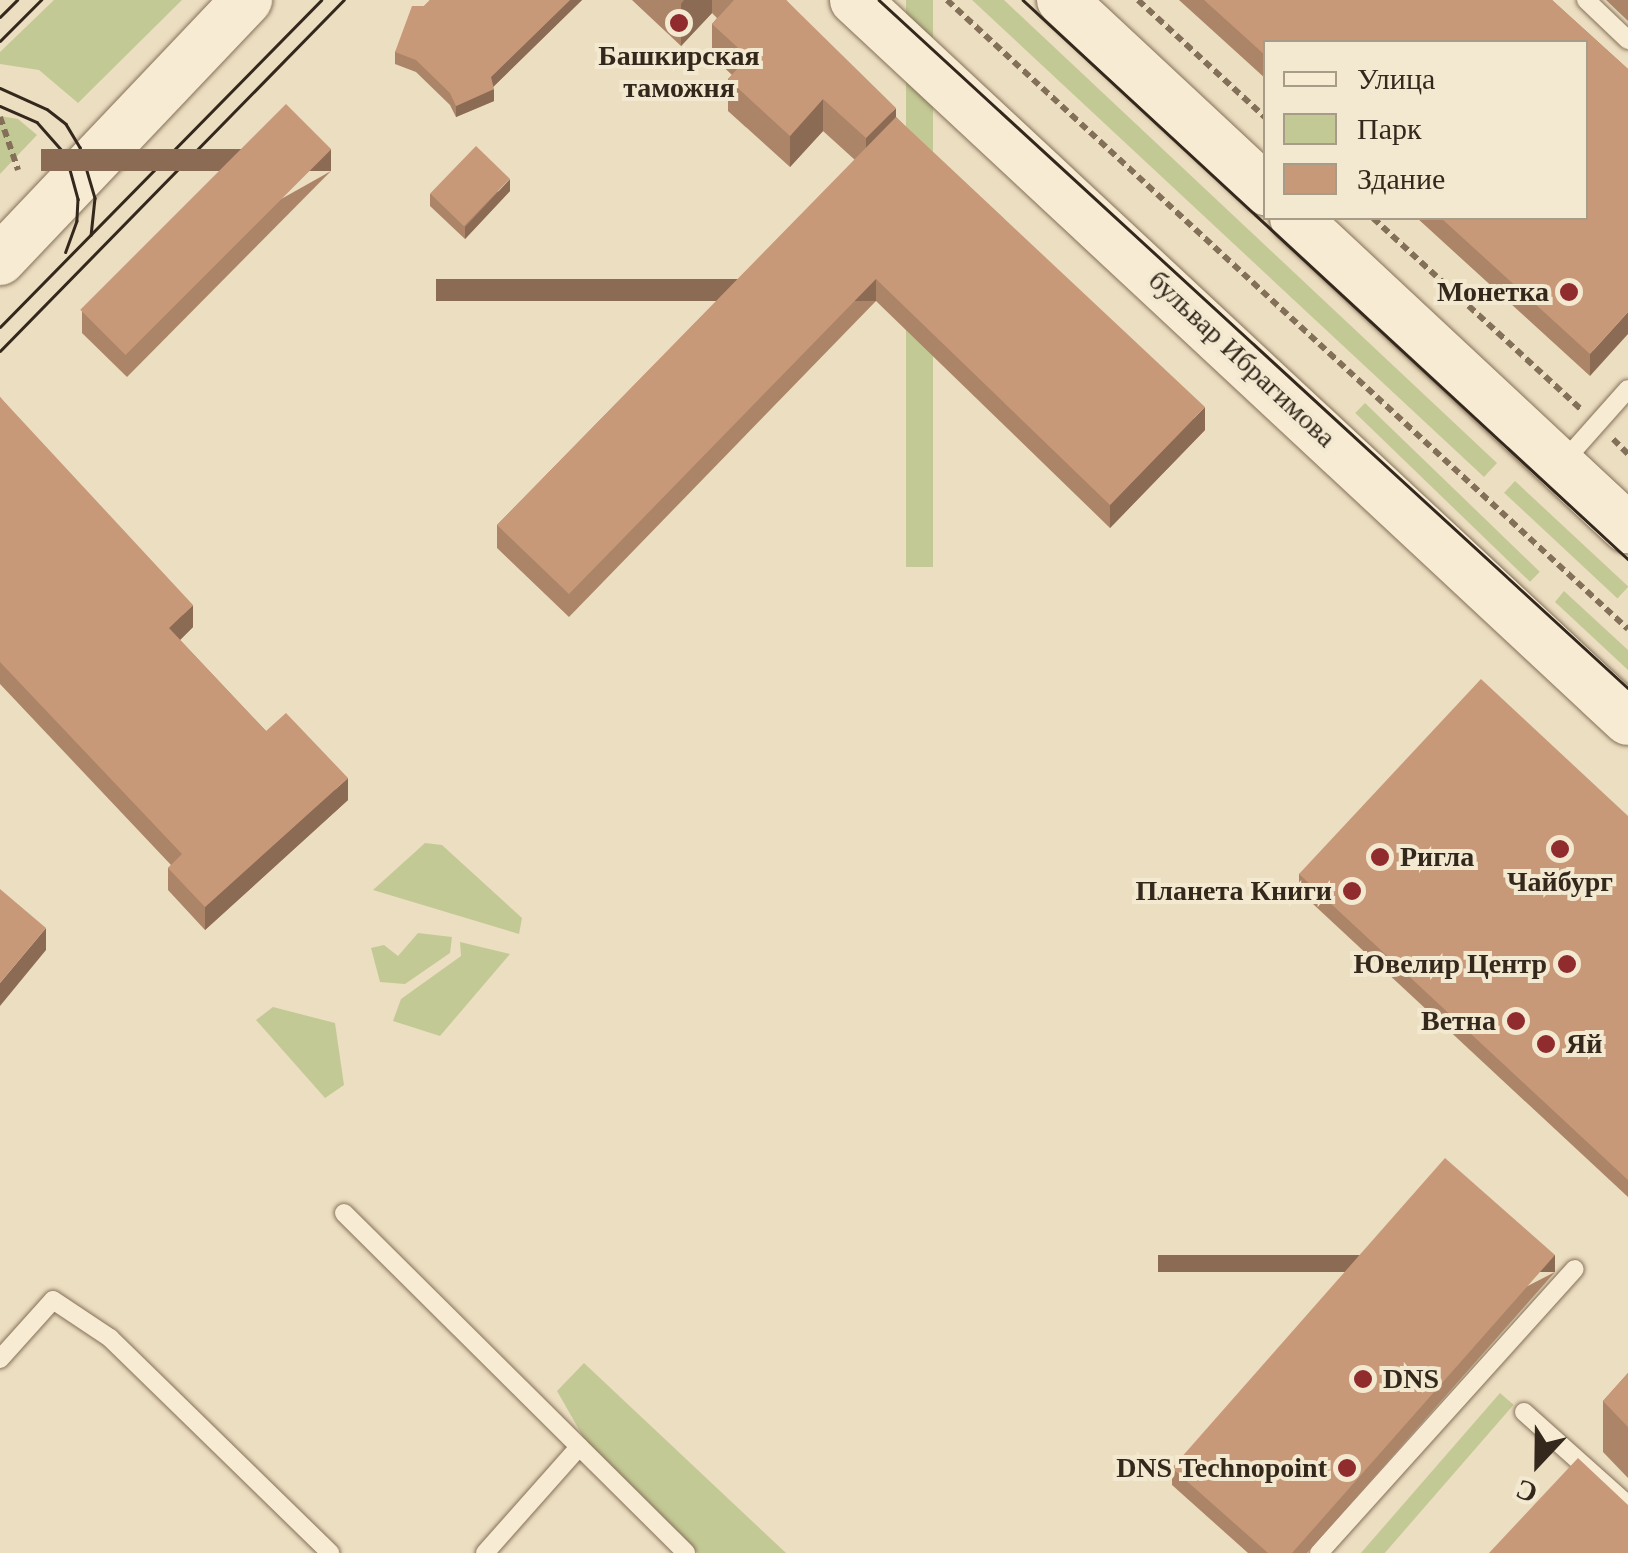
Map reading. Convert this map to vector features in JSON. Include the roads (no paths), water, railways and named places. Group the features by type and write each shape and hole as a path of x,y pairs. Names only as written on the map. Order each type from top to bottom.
{"main road":[{"path":"0,260 247,0"},
{"name":"бульвар Ибрагимова","path":"855,0 1628,720"},
{"path":"1062,0 1263,187"},
{"path":"1297,220 1628,528"}],"lane":[{"path":"1586,0 1628,40"},
{"path":"1560,466 1628,389"},
{"path":"344,1213 686,1553"},
{"path":"1319,1553 1575,1269"},
{"path":"0,1359 52,1300 110,1338 330,1553"},
{"path":"1524,1412 1628,1505"},
{"path":"486,1553 579,1447"}],"tram line":[{"path":"0,17 17,0"},
{"path":"0,41 41,0"},
{"path":"0,327 321,0"},
{"path":"0,351 344,0"},
{"path":"879,0 1628,688"},
{"path":"1023,0 1628,559"},
{"path":"0,88 47,109 66,124 80,147 95,198 91,235"},
{"path":"0,106 37,122 66,155 78,199 77,221 66,252"}],"place":[{"name":"Башкирская таможня","path":"679,23"},
{"name":"Монетка","path":"1569,292"},
{"name":"Чайбург","path":"1560,849"},
{"name":"Ригла","path":"1380,857"},
{"name":"Планета Книги","path":"1352,891"},
{"name":"Ювелир Центр","path":"1567,964"},
{"name":"Ветна","path":"1516,1021"},
{"name":"Яй","path":"1546,1044"},
{"name":"DNS","path":"1363,1379"},
{"name":"DNS Technopoint","path":"1347,1468"}]}
